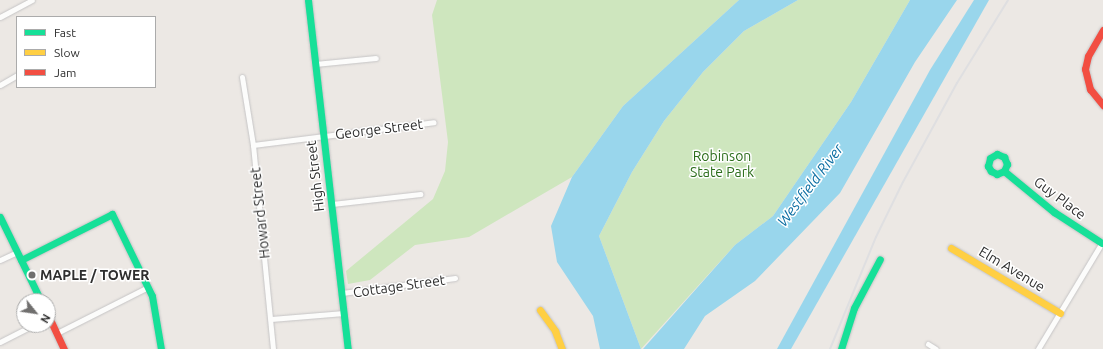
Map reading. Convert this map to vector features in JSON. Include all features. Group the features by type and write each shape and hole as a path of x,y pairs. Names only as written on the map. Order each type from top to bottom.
{"street":[{"path":"0,17 32,0"},
{"name":"High Street","path":"308,0 348,349"},
{"path":"1103,30 1086,59 1084,69 1090,89 1103,104"},
{"path":"315,64 376,58"},
{"path":"0,85 16,76"},
{"name":"Howard Street","path":"242,77 253,145 273,349"},
{"name":"George Street","path":"253,145 434,122"},
{"name":"Guy Place","path":"1004,171 1054,212 1103,242"},
{"path":"332,204 420,194"},
{"path":"21,260 112,214 148,287 158,317 161,349"},
{"path":"0,217 37,293"},
{"path":"1038,349 1103,242"},
{"name":"Elm Avenue","path":"951,248 1060,313"},
{"path":"0,260 17,252"},
{"path":"841,349 854,308 880,259"},
{"name":"Cottage Street","path":"342,293 455,278"},
{"path":"64,349 57,333 148,287"},
{"path":"540,310 555,330 562,349"},
{"path":"271,319 344,313"},
{"path":"0,342 18,333"},
{"path":"928,344 936,349"}],"green space":[{"path":"437,0 739,0 623,106 572,177 469,237 415,245 370,280 348,284 346,271 433,199 445,171 448,142 432,15"},
{"name":"Robinson State Park","path":"798,0 910,0 851,102 773,216 735,245 641,349 599,236 632,172 664,121 703,72 744,31"}],"water":[{"path":"739,0 798,0 744,31 703,72 664,121 632,172 599,236 641,349 600,349 593,316 557,262 551,226 572,177 623,106"},
{"name":"Westfield River","path":"910,0 957,0 915,62 840,193 755,281 705,316 684,349 643,349 735,245 773,216 851,102"},
{"path":"974,0 989,0 791,349 777,349 930,70"}],"railway":[{"path":"830,349 876,237 903,182 957,83 1008,0"}],"traffic: fast":[{"path":"308,0 348,349"},
{"path":"1004,171 997,174 991,171 988,166 990,158 997,154 1004,157 1007,164 1004,171 1054,212 1102,243"},
{"path":"21,260 112,214 152,296 161,349"},
{"path":"0,217 37,293"},
{"path":"841,349 854,308 880,259"}],"traffic: slow":[{"path":"951,248 1060,313"},
{"path":"540,310 555,331 562,349"}],"traffic: jam":[{"path":"1103,30 1088,56 1085,69 1090,89 1103,105"},
{"path":"56,332 64,349"}],"place":[{"name":"MAPLE / TOWER","path":"32,275"}]}
